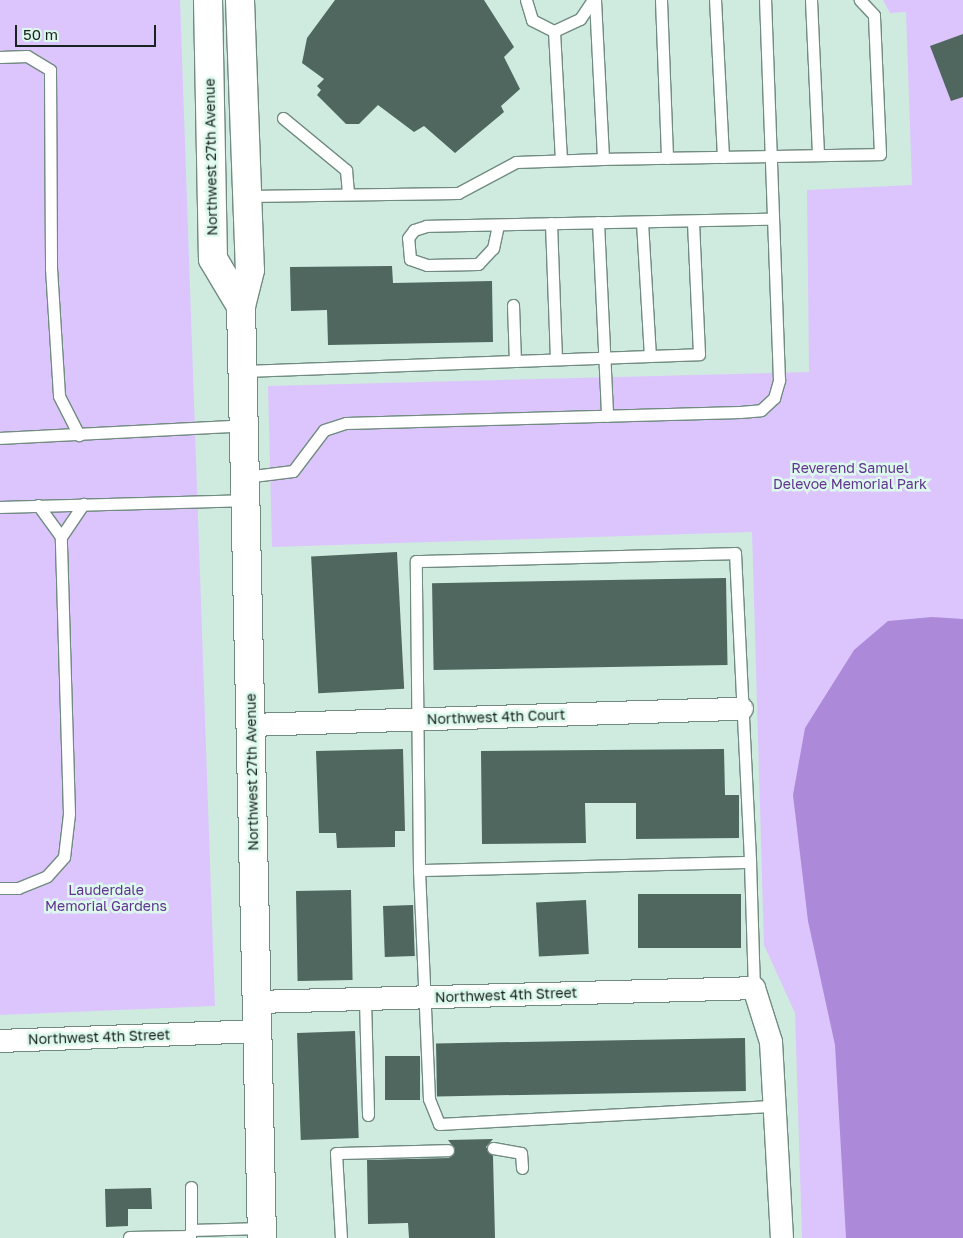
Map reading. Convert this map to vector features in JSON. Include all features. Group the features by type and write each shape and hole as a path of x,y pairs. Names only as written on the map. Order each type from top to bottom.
{"street":[{"name":"Northwest 27th Avenue","path":"208,0 213,259 241,306"},
{"name":"Northwest 27th Avenue","path":"240,0 250,270 241,306 262,1233"},
{"name":"Northwest 4th Court","path":"251,725 742,709"},
{"name":"Northwest 4th Street","path":"257,1002 754,988"},
{"path":"754,988 771,1042 782,1238"},
{"name":"Northwest 4th Street","path":"0,1041 258,1031"}],"lane":[{"path":"526,0 532,20 554,31"},
{"path":"554,31 580,19 594,0"},
{"path":"594,0 603,159"},
{"path":"661,0 667,158"},
{"path":"715,0 723,157"},
{"path":"0,507 83,504 246,488 293,471 324,430 346,423 761,410 774,398 779,380 765,0"},
{"path":"811,0 818,155"},
{"path":"246,196 458,193 516,162 880,154 874,15 860,0"},
{"path":"554,31 561,160"},
{"path":"0,57 27,56 50,70 51,268 59,396 80,435"},
{"path":"283,118 346,170 348,194"},
{"path":"498,225 493,248 478,264 427,265 410,259 408,238 414,230 498,225 551,223 773,219"},
{"path":"243,371 699,354 693,221"},
{"path":"598,222 606,358 607,416"},
{"path":"642,222 650,356"},
{"path":"551,223 556,359"},
{"path":"513,304 515,361"},
{"path":"0,438 244,425"},
{"path":"61,537 83,504"},
{"path":"0,888 18,888 47,876 64,857 69,814 61,537 38,506"},
{"path":"754,988 750,862 735,553 416,561 419,870 424,998 429,1099 439,1124 776,1106"},
{"path":"419,870 750,862"},
{"path":"365,999 368,1114"},
{"path":"493,1148 521,1153 522,1168"},
{"path":"341,1238 336,1153 448,1150"},
{"path":"129,1238 190,1236 191,1187"},
{"path":"191,1230 262,1233"}],"green space":[{"name":"Lauderdale Memorial Gardens","path":"0,0 180,0 215,1006 0,1015"},
{"name":"Reverend Samuel Delevoe Memorial Park","path":"883,0 963,0 963,1238 802,1238 795,1013 764,945 752,532 272,547 268,386 809,372 807,190 912,185 906,12 890,13"}],"shaded area":[{"path":"932,617 963,619 963,1238 846,1238 835,1045 808,921 793,795 805,728 854,650 888,621"}],"building":[{"path":"335,0 484,0 514,47 504,57 520,89 501,106 504,112 455,153 424,126 414,132 378,105 359,124 346,124 317,95 321,90 317,86 324,79 302,63 307,38"},
{"path":"963,34 963,97 951,101 930,46"},
{"path":"392,266 393,283 492,281 493,342 328,345 327,310 291,311 290,267"},
{"path":"397,552 404,689 318,693 311,557"},
{"path":"726,578 728,665 434,670 432,583"},
{"path":"403,749 405,831 395,831 395,847 337,848 336,833 319,833 316,751"},
{"path":"724,749 725,795 739,795 739,838 636,839 636,803 585,803 586,843 482,844 481,751"},
{"path":"351,890 353,980 298,981 296,891"},
{"path":"638,894 741,894 741,948 638,948"},
{"path":"586,900 589,954 539,957 536,903"},
{"path":"413,905 415,956 385,957 383,906"},
{"path":"355,1031 359,1138 301,1140 297,1033"},
{"path":"745,1038 746,1091 437,1096 436,1043"},
{"path":"385,1056 420,1056 420,1100 385,1100"},
{"path":"493,1139 486,1147 493,1156 495,1238 409,1238 408,1223 368,1224 367,1160 449,1158 455,1149 448,1140"},
{"path":"151,1188 152,1209 128,1209 128,1226 106,1227 105,1189"}]}
